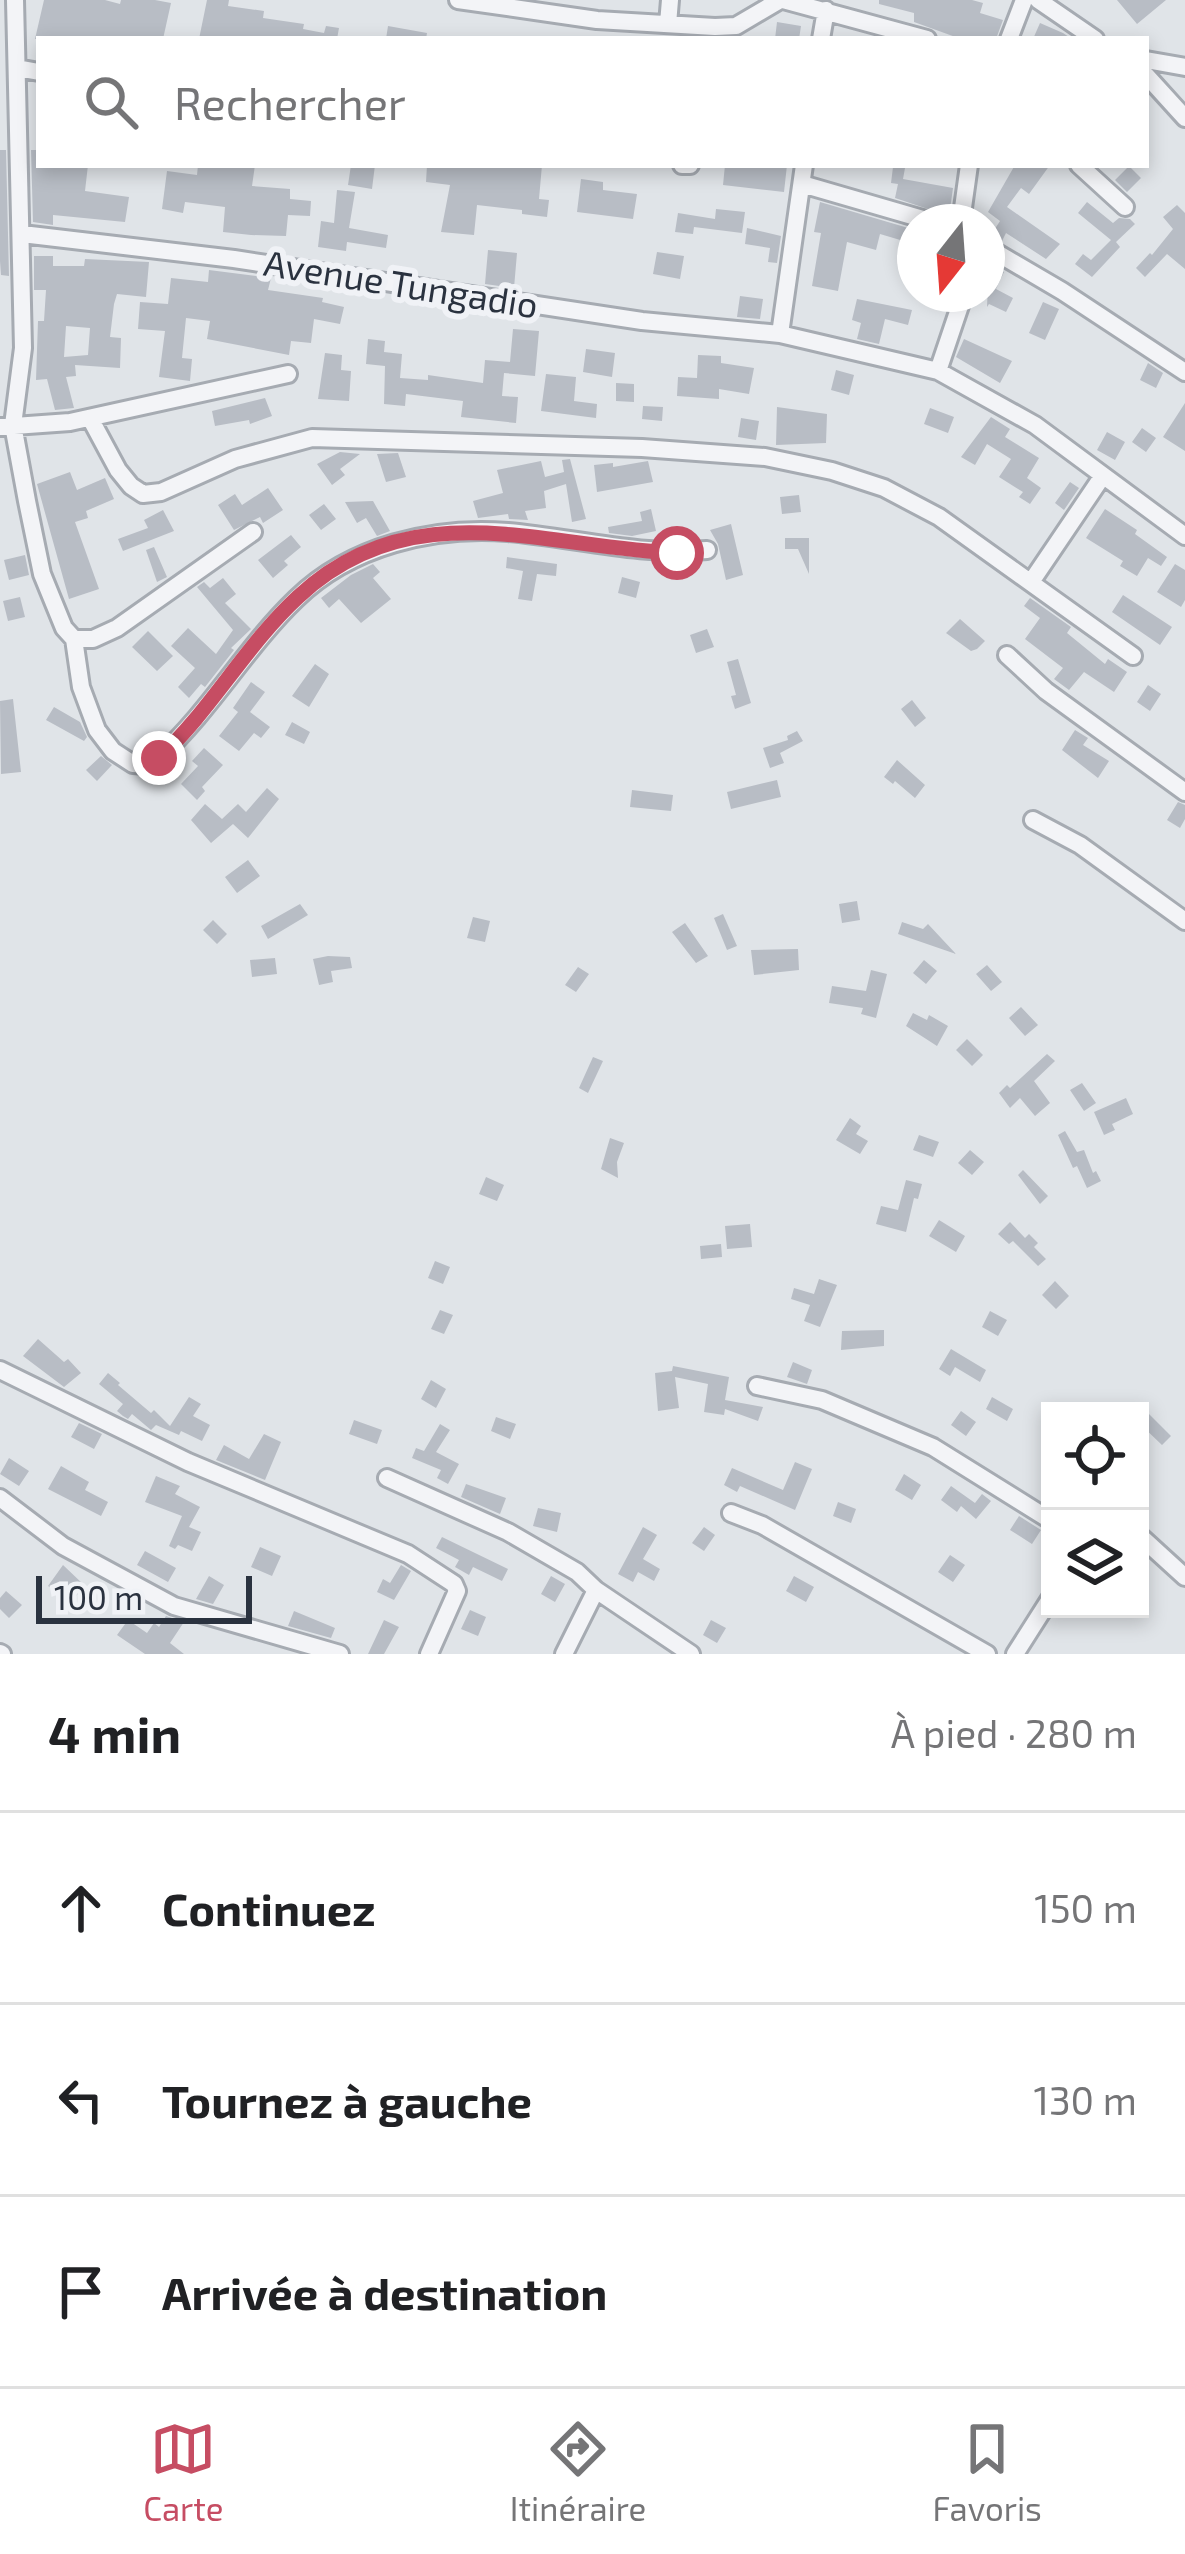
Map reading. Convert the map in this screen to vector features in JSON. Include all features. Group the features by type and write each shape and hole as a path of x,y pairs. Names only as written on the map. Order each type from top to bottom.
{"street":[{"path":"16,0 23,348 7,426 42,574 64,628 74,639 81,687 97,730 113,751 133,764 146,765 175,742 297,598 355,556 393,544 473,532 506,532 651,552 707,550"},
{"path":"458,0 597,20 735,32 782,0 917,36"},
{"path":"668,24 670,0"},
{"path":"1011,36 1024,0"},
{"path":"1038,0 1091,36"},
{"path":"822,36 826,10"},
{"path":"1149,61 1185,67"},
{"path":"16,68 36,71"},
{"path":"1149,78 1185,118"},
{"path":"963,204 968,168"},
{"path":"1082,168 1125,207"},
{"path":"780,334 803,174 897,209"},
{"name":"Avenue Tungadio","path":"22,234 234,259 642,321 780,334 938,371 1035,425 1185,536"},
{"path":"0,257 21,258"},
{"path":"1005,258 1185,372"},
{"path":"938,371 958,312"},
{"path":"7,426 90,418 288,374"},
{"path":"90,418 118,470 143,494 161,492 235,459 312,438 535,443 765,458 832,471 884,488 939,517 1133,656"},
{"path":"1031,582 1102,477"},
{"path":"74,639 93,639 117,628 253,532"},
{"path":"1007,655 1046,691 1185,792"},
{"path":"1033,820 1080,845 1185,921"},
{"path":"0,1370 188,1462 409,1554 457,1591 429,1654"},
{"path":"757,1386 822,1400 933,1447 1041,1514"},
{"path":"387,1478 508,1532 577,1572 596,1591 691,1654"},
{"path":"0,1498 63,1546 174,1606 340,1654"},
{"path":"731,1514 762,1525 987,1654"},
{"path":"1149,1544 1185,1577"},
{"path":"564,1654 596,1591"},
{"path":"1015,1654 1041,1613"}],"building":[{"path":"44,0 171,3 164,36 35,39"},
{"path":"207,0 229,0 228,6 264,11 263,18 304,24 303,29 324,33 326,26 339,28 338,36 200,36"},
{"path":"879,0 972,0 983,3 980,13 1003,20 997,36 953,36 914,22 914,13 879,4"},
{"path":"1117,0 1166,0 1137,24"},
{"path":"777,22 801,26 799,36 775,36"},
{"path":"1040,23 1068,36 1034,36"},
{"path":"388,26 427,33 426,36 386,36"},
{"path":"0,150 6,150 9,276 1,275"},
{"path":"31,150 36,150 36,168 88,168 85,191 129,197 125,222 53,215 53,225 33,222"},
{"path":"198,168 255,168 252,186 290,189 290,199 311,201 310,216 288,215 286,236 251,235 223,232 225,207 185,202 183,213 162,209 167,171 197,175"},
{"path":"351,168 375,168 372,189 348,185"},
{"path":"427,168 542,168 539,199 549,200 547,217 477,205 474,235 441,232 450,185 426,182"},
{"path":"725,168 787,168 784,192 723,185"},
{"path":"893,168 905,168 903,179 953,188 951,204 913,204 895,198 898,184 891,183"},
{"path":"1013,168 1048,168 1029,194 1021,188 1007,207 1060,244 1046,259 1006,233 1005,204 993,204"},
{"path":"1127,168 1141,178 1127,192 1115,180"},
{"path":"581,179 603,182 603,190 637,194 633,219 577,212"},
{"path":"337,190 355,192 349,228 388,235 386,248 347,242 346,251 318,247 321,221 334,223"},
{"path":"820,202 897,225 897,239 880,234 876,250 847,242 838,291 812,286 821,233 814,232"},
{"path":"1087,202 1113,223 1119,218 1135,224 1092,277 1075,264 1083,254 1091,260 1111,240 1078,213"},
{"path":"1177,205 1185,213 1185,269 1167,254 1145,277 1136,268 1173,229 1163,217"},
{"path":"716,209 745,212 742,233 694,227 693,234 675,232 678,213 715,219"},
{"path":"747,228 781,236 777,263 768,262 770,248 745,244"},
{"path":"488,250 517,253 514,288 485,284"},
{"path":"657,252 684,256 680,279 653,274"},
{"path":"34,256 53,256 53,266 84,266 85,259 149,262 146,297 117,294 114,304 110,337 121,338 120,368 75,365 76,376 66,377 74,408 55,410 47,379 36,380 38,321 44,321 46,290 34,290","holes":["66,326 90,328 88,355 64,357"]},
{"path":"209,270 271,278 268,290 323,298 322,302 344,307 340,324 314,319 311,343 291,341 289,355 207,339 210,321 186,318 182,358 192,359 190,381 159,377 165,331 138,329 140,302 168,304 171,278 208,282"},
{"path":"740,296 763,299 760,319 737,317"},
{"path":"857,299 911,312 908,325 885,319 879,344 857,339 861,323 852,320"},
{"path":"1043,302 1059,309 1045,340 1029,333"},
{"path":"513,329 539,331 535,376 504,373 502,396 518,397 516,423 461,417 463,401 406,394 405,406 384,404 385,366 366,364 368,339 385,341 384,352 402,354 400,378 428,380 428,375 483,383 485,360 510,362"},
{"path":"964,339 1012,361 1000,383 956,357"},
{"path":"586,349 615,353 612,377 583,372"},
{"path":"325,353 342,355 341,370 351,371 349,401 318,399"},
{"path":"698,355 721,356 721,363 754,368 749,394 719,389 719,399 677,396 678,377 697,378"},
{"path":"1148,363 1163,373 1156,388 1140,380"},
{"path":"836,370 854,375 849,395 831,390"},
{"path":"546,374 576,377 574,401 597,404 596,418 541,411"},
{"path":"616,383 634,384 634,402 616,401"},
{"path":"265,398 272,416 250,424 249,420 215,426 212,411"},
{"path":"1185,403 1185,451 1163,437"},
{"path":"643,406 663,407 662,421 642,419"},
{"path":"777,407 827,414 826,443 776,445"},
{"path":"930,408 954,417 948,433 924,424"},
{"path":"991,417 1010,429 1005,437 1039,458 1027,478 1041,488 1030,504 1019,497 1023,492 999,477 1011,459 987,444 975,465 961,457"},
{"path":"741,418 759,421 756,440 738,437"},
{"path":"1142,428 1156,438 1146,452 1132,442"},
{"path":"1107,432 1125,442 1115,460 1097,450"},
{"path":"340,452 360,454 340,469 345,475 332,485 317,464"},
{"path":"398,453 406,477 386,482 377,454"},
{"path":"570,459 586,519 572,522 566,484 544,491 546,508 525,511 528,520 509,519 508,514 478,518 473,501 503,493 497,470 541,461 545,477 564,472 562,460"},
{"path":"648,461 653,482 597,492 594,465"},
{"path":"70,472 77,490 105,478 114,499 86,511 88,518 75,522 99,589 69,599 37,484"},
{"path":"1070,482 1079,488 1064,510 1055,503"},
{"path":"268,488 283,510 263,523 260,517 234,530 218,505 235,494 242,505"},
{"path":"799,495 801,512 782,514 780,497"},
{"path":"373,501 390,531 377,536 366,518 357,523 345,502"},
{"path":"324,504 336,519 321,530 309,515"},
{"path":"651,509 656,531 632,536 609,533 608,527 642,521 640,512"},
{"path":"1105,509 1167,557 1161,566 1148,558 1137,576 1120,566 1123,561 1086,538"},
{"path":"163,510 174,531 123,551 118,539 148,528 144,520"},
{"path":"731,524 743,575 726,580 710,530"},
{"path":"291,535 301,547 273,578 258,560"},
{"path":"785,538 809,538 809,574 798,549 785,549"},
{"path":"154,547 167,577 157,582 146,550"},
{"path":"25,555 29,575 9,580 4,560"},
{"path":"507,557 557,564 556,576 537,574 532,601 518,599 523,571 506,568"},
{"path":"373,564 380,572 373,578 391,599 361,623 339,599 329,608 321,598"},
{"path":"1175,564 1185,570 1181,607 1157,592"},
{"path":"622,577 640,582 636,598 618,593"},
{"path":"223,578 236,594 225,603 251,629 231,648 234,650 205,687 201,684 189,698 178,687 195,668 171,646 188,628 216,654 233,630 197,587 204,582 210,588"},
{"path":"1123,595 1172,627 1160,645 1112,612"},
{"path":"20,597 25,617 8,621 3,601"},
{"path":"1030,598 1071,627 1067,633 1105,664 1108,659 1127,672 1114,692 1084,672 1069,690 1054,679 1063,668 1025,639 1040,618 1024,606"},
{"path":"960,619 985,641 977,649 971,651 946,633"},
{"path":"707,629 714,647 696,653 690,635"},
{"path":"148,631 173,656 157,671 132,647"},
{"path":"738,659 751,703 735,709 727,662"},
{"path":"315,664 329,674 309,707 292,696"},
{"path":"251,682 265,692 250,712 270,727 261,738 254,733 239,751 219,736 238,712 233,708"},
{"path":"1148,685 1161,694 1150,711 1137,702"},
{"path":"13,699 21,772 1,774 0,701"},
{"path":"912,700 926,718 915,727 901,709"},
{"path":"54,707 80,722 87,737 84,741 46,720"},
{"path":"292,722 310,732 304,744 285,735"},
{"path":"1075,730 1088,738 1083,745 1109,761 1098,778 1062,750"},
{"path":"797,731 803,741 780,753 784,763 770,768 763,748 788,740"},
{"path":"204,748 223,765 202,787 205,791 197,800 181,784 198,766 192,761"},
{"path":"101,756 112,765 97,781 86,770"},
{"path":"897,760 925,785 915,798 884,777"},
{"path":"777,780 781,797 731,809 727,792"},
{"path":"267,788 279,799 248,838 233,824 211,843 191,820 205,804 222,819 238,804 246,812"},
{"path":"632,790 673,795 671,811 630,807"},
{"path":"1178,802 1185,805 1180,828 1167,820"},
{"path":"248,860 260,876 237,893 225,877"},
{"path":"857,901 860,920 842,923 839,904"},
{"path":"300,904 308,915 268,939 261,926"},
{"path":"723,914 737,946 727,950 714,918"},
{"path":"473,917 490,921 485,942 467,938"},
{"path":"213,920 227,934 217,944 203,930"},
{"path":"902,922 923,929 928,924 956,954 898,934"},
{"path":"685,923 708,956 696,963 672,932"},
{"path":"798,949 799,970 754,975 751,950"},
{"path":"350,957 352,968 331,971 333,982 319,985 313,959"},
{"path":"275,958 277,974 252,977 250,960"},
{"path":"924,960 937,971 926,984 913,973"},
{"path":"987,965 1002,982 991,991 976,974"},
{"path":"578,967 589,974 576,992 565,985"},
{"path":"871,970 887,974 876,1018 861,1014 863,1008 829,1003 832,986 866,991"},
{"path":"1021,1007 1038,1025 1025,1036 1009,1018"},
{"path":"913,1013 927,1020 929,1015 948,1026 937,1046 906,1026"},
{"path":"967,1039 983,1055 972,1066 956,1050"},
{"path":"1047,1054 1055,1061 1034,1081 1050,1103 1035,1116 1020,1098 1010,1108 999,1093"},
{"path":"593,1057 603,1061 588,1093 579,1088"},
{"path":"1082,1083 1096,1103 1084,1111 1070,1090"},
{"path":"1126,1098 1133,1114 1112,1124 1115,1130 1104,1135 1094,1112"},
{"path":"850,1118 861,1126 856,1134 868,1141 860,1154 836,1140"},
{"path":"1065,1131 1077,1152 1084,1150 1101,1181 1087,1188 1058,1135"},
{"path":"919,1135 939,1142 933,1157 913,1150"},
{"path":"610,1138 624,1143 617,1162 618,1178 601,1169"},
{"path":"970,1150 984,1162 972,1175 958,1163"},
{"path":"1023,1170 1048,1196 1040,1204 1018,1175"},
{"path":"486,1177 504,1185 497,1201 479,1194"},
{"path":"906,1180 922,1184 906,1232 876,1224 881,1206 898,1210"},
{"path":"939,1220 965,1236 956,1252 929,1236"},
{"path":"1010,1222 1025,1238 1029,1234 1038,1243 1034,1247 1046,1259 1038,1266 1013,1241 1009,1244 998,1234"},
{"path":"750,1224 752,1247 727,1249 725,1226"},
{"path":"721,1244 722,1257 701,1259 700,1246"},
{"path":"435,1261 450,1267 443,1284 428,1278"},
{"path":"819,1279 837,1285 820,1327 804,1321 810,1305 791,1299 794,1288 814,1294"},
{"path":"1055,1281 1069,1296 1056,1309 1042,1295"},
{"path":"440,1310 453,1315 444,1334 431,1329"},
{"path":"990,1311 1007,1320 998,1336 982,1327"},
{"path":"884,1330 884,1346 841,1350 842,1331"},
{"path":"38,1339 81,1373 64,1387 23,1356"},
{"path":"951,1349 986,1370 980,1382 955,1367 950,1376 939,1369"},
{"path":"793,1362 812,1370 807,1384 787,1377"},
{"path":"673,1366 729,1377 725,1400 763,1407 758,1421 725,1409 724,1415 704,1412 708,1384 675,1377 679,1408 658,1411 655,1373 672,1371"},
{"path":"108,1373 170,1426 189,1397 201,1404 193,1416 210,1425 202,1441 156,1425 151,1430 132,1414 128,1419 123,1416 117,1411 123,1404 99,1384"},
{"path":"431,1380 446,1389 436,1408 421,1399"},
{"path":"992,1397 1013,1409 1007,1421 986,1409"},
{"path":"961,1411 976,1422 966,1436 951,1425"},
{"path":"1149,1414 1171,1436 1162,1445 1149,1433"},
{"path":"496,1417 516,1424 510,1439 491,1431"},
{"path":"354,1420 382,1430 377,1444 349,1434"},
{"path":"79,1423 102,1434 94,1449 71,1437"},
{"path":"440,1424 450,1430 436,1452 459,1464 448,1484 437,1478 441,1470 412,1458 416,1448 424,1451"},
{"path":"264,1434 281,1442 265,1480 216,1460 224,1445 249,1459"},
{"path":"9,1458 29,1471 19,1486 0,1474"},
{"path":"795,1462 812,1469 795,1510 740,1486 737,1492 724,1485 732,1468 783,1490"},
{"path":"61,1466 89,1482 85,1490 108,1502 101,1516 48,1489"},
{"path":"904,1474 921,1485 912,1500 895,1490"},
{"path":"156,1476 180,1486 175,1494 200,1507 189,1527 201,1532 192,1551 169,1546 182,1516 145,1502"},
{"path":"466,1484 506,1498 500,1514 461,1497"},
{"path":"951,1486 975,1503 982,1494 991,1501 976,1519 961,1506 957,1512 941,1500"},
{"path":"838,1502 856,1509 851,1523 833,1516"},
{"path":"538,1508 561,1513 557,1532 533,1526"},
{"path":"1019,1516 1041,1530 1032,1544 1010,1530"},
{"path":"643,1527 657,1535 643,1559 660,1569 654,1581 638,1572 633,1582 618,1574"},
{"path":"704,1527 715,1535 704,1551 692,1543"},
{"path":"442,1537 508,1569 502,1581 473,1567 469,1575 455,1567 459,1560 436,1548"},
{"path":"260,1547 281,1556 272,1576 251,1567"},
{"path":"145,1551 176,1568 168,1582 137,1565"},
{"path":"950,1555 965,1565 953,1582 938,1572"},
{"path":"63,1565 84,1585 73,1601 48,1586"},
{"path":"401,1565 411,1571 394,1600 377,1592 383,1579 390,1583"},
{"path":"209,1576 224,1585 213,1604 196,1599"},
{"path":"551,1576 565,1584 555,1602 541,1594"},
{"path":"794,1576 814,1587 806,1602 786,1591"},
{"path":"6,1591 22,1605 9,1618 0,1609"},
{"path":"470,1610 486,1617 478,1636 461,1629"},
{"path":"294,1611 335,1628 331,1638 288,1626"},
{"path":"166,1616 184,1622 170,1643 184,1654 145,1654 117,1635 128,1620 147,1633"},
{"path":"384,1620 399,1627 384,1654 368,1654"},
{"path":"711,1620 726,1628 717,1643 703,1635"}],"route":[{"path":"159,758 297,598 355,556 393,544 473,532 677,553"}]}
